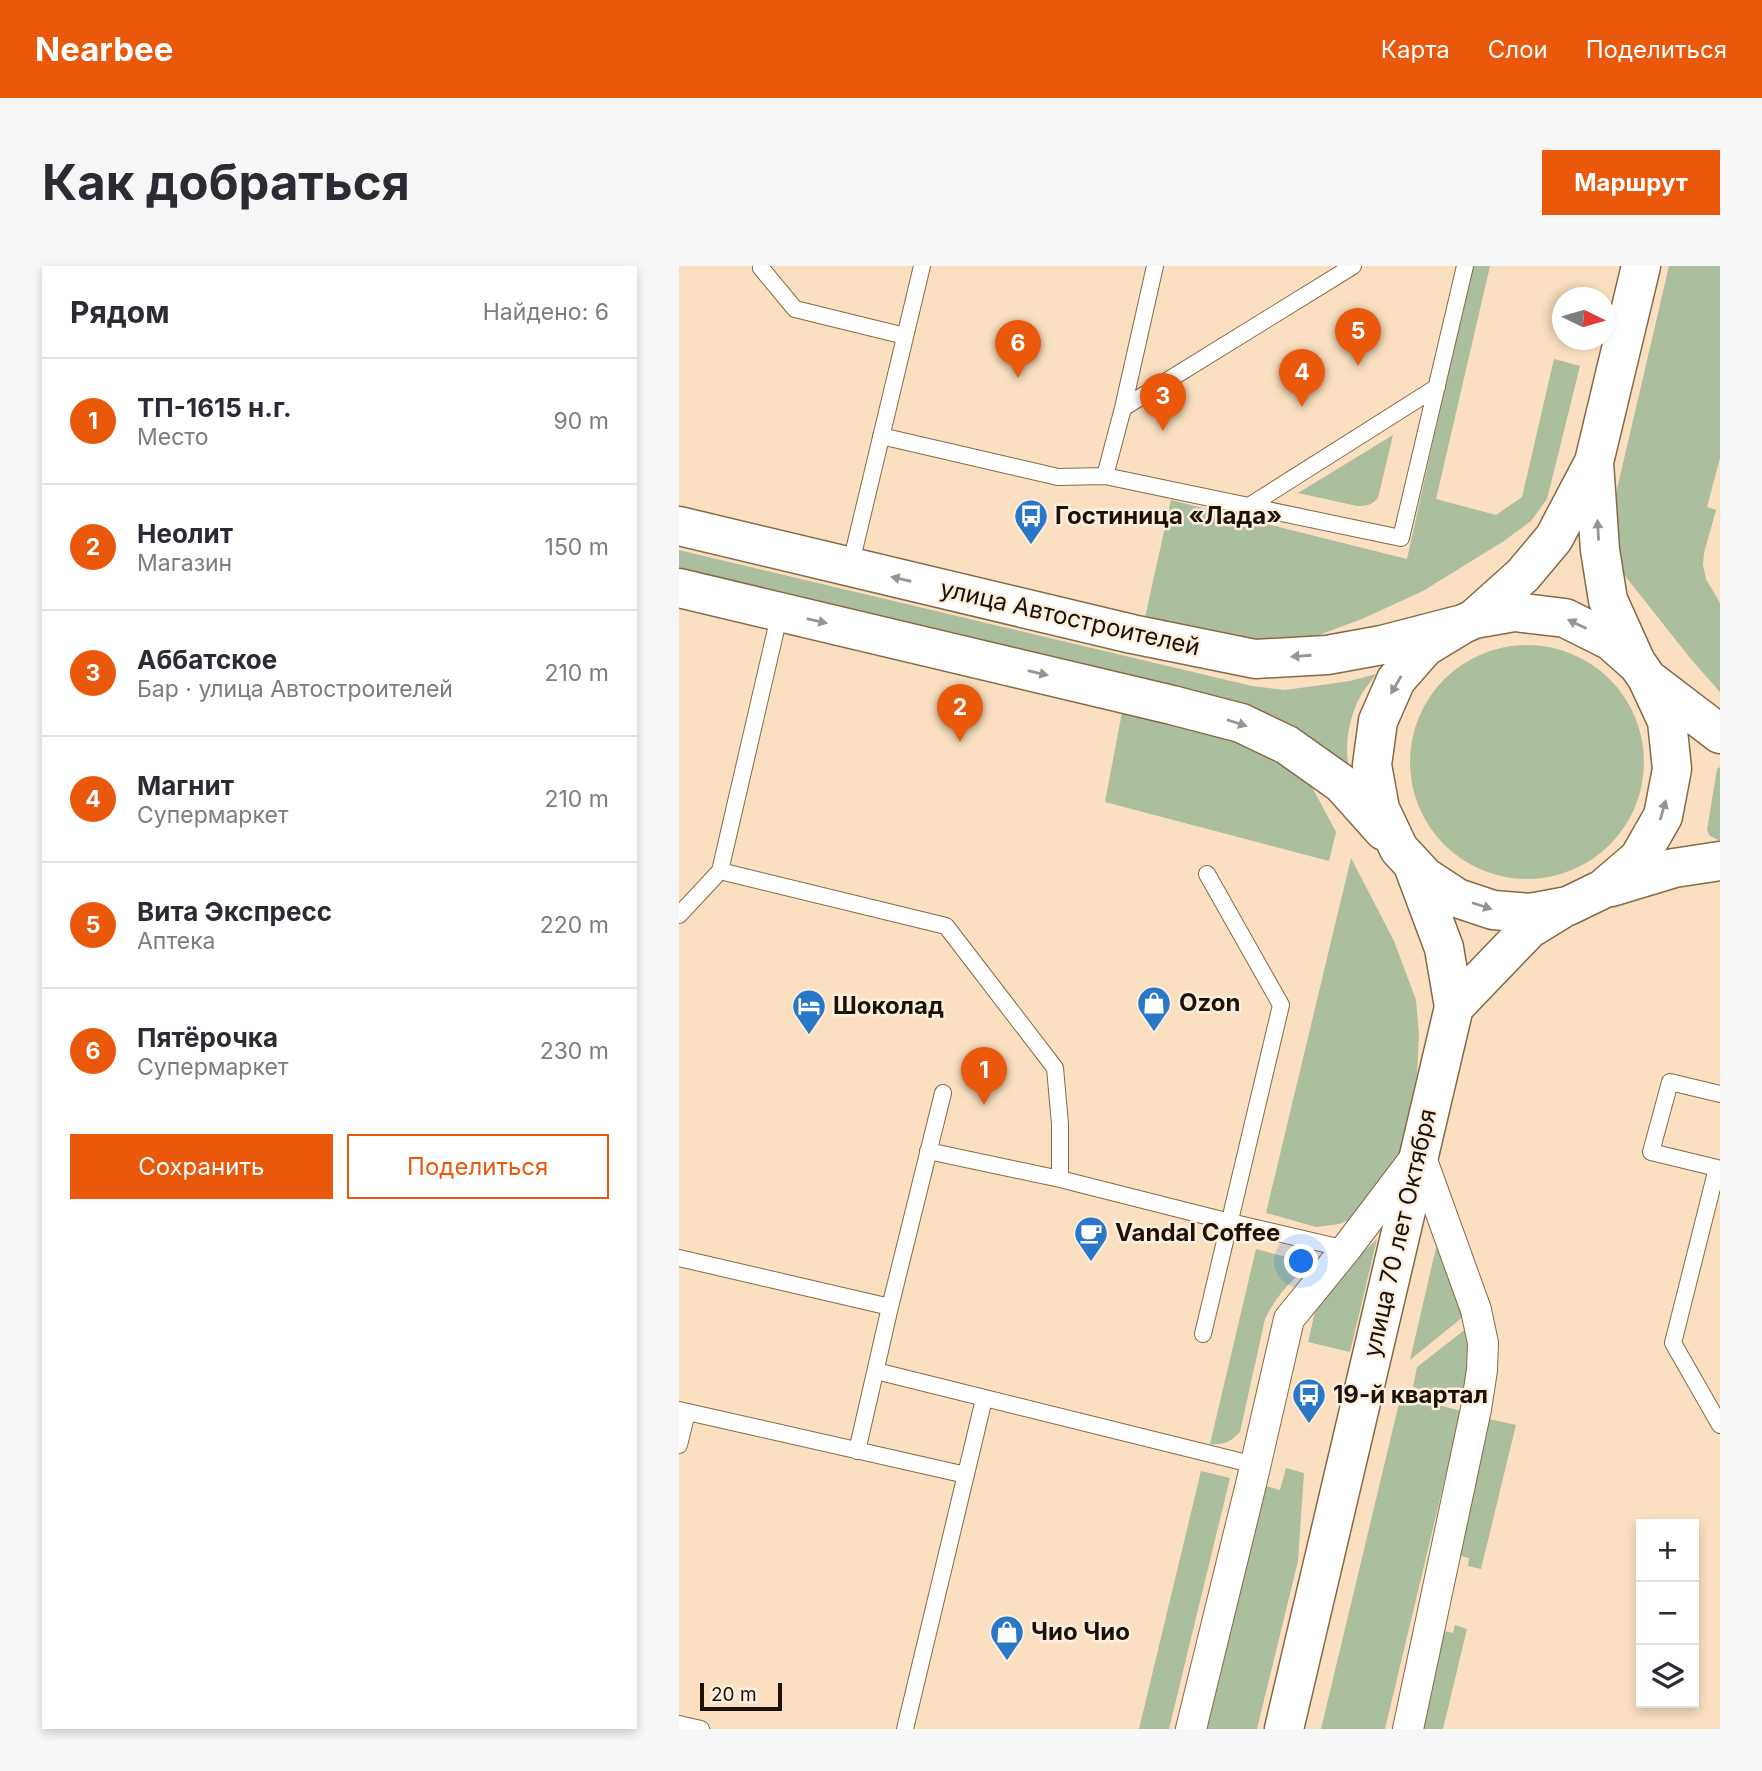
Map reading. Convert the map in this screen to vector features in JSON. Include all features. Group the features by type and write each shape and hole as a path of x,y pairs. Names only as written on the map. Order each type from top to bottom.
{"main road":[{"path":"1469,622 1523,575 1554,538 1594,462 1640,268"},
{"path":"1594,462 1599,550 1608,600 1667,722 1672,769 1663,816 1639,858 1602,890"},
{"name":"улица Автостроителей","path":"679,526 1157,640 1255,659 1327,655 1382,645 1514,612 1565,618 1611,641 1642,671"},
{"path":"679,588 1241,723 1287,745 1342,784 1425,877 1457,898 1493,910 1531,913 1568,906"},
{"name":"улица 70 лет Октября","path":"1284,1729 1454,1007 1444,948 1406,856 1380,809 1372,765 1378,721 1396,680 1426,647 1469,622"},
{"path":"1642,671 1720,734"},
{"path":"1454,1007 1529,929 1568,906 1602,890 1674,868 1720,861"}],"street":[{"path":"1191,1729 1289,1319 1419,1152"},
{"path":"1408,1729 1476,1409 1483,1343 1476,1310 1419,1152"}],"lane":[{"path":"762,266 795,309 905,336"},
{"path":"850,567 922,266"},
{"path":"1105,476 1155,266"},
{"path":"1123,408 1353,266"},
{"path":"881,436 1058,477 1105,476 1401,538 1465,266"},
{"path":"1249,506 1437,387"},
{"path":"679,915 720,871 780,612"},
{"path":"720,871 946,926 1055,1068 1060,1124 1060,1180"},
{"path":"1203,1334 1280,1004 1207,874"},
{"path":"1720,1094 1670,1082 1651,1152 1717,1168 1673,1343 1720,1425"},
{"path":"857,1451 943,1093"},
{"path":"928,1151 1346,1249"},
{"path":"679,1258 890,1307"},
{"path":"876,1371 1255,1465"},
{"path":"905,1729 984,1399"},
{"path":"679,1445 683,1411 966,1475"},
{"path":"679,1724 701,1729"}],"green space":[{"path":"1472,266 1490,266 1436,499 1496,515 1522,497 1554,359 1580,366 1547,499 1531,521 1423,591 1319,635 1287,641 1259,641 1144,622 1171,500 1407,559"},
{"path":"1669,266 1720,266 1720,458 1707,507 1716,510 1703,565 1706,579 1720,603 1720,692 1690,658 1617,562 1614,502"},
{"path":"1393,435 1378,498 1371,504 1357,506 1298,493"},
{"path":"679,550 1252,686 1285,690 1350,681 1376,674 1353,713 1347,741 1349,768 679,581"},
{"path":"1527,645 1572,654 1610,679 1635,717 1644,762 1635,807 1610,845 1572,870 1527,879 1482,870 1444,845 1419,807 1410,762 1419,717 1444,679 1482,654"},
{"path":"1123,707 1194,725 1277,756 1311,785 1336,832 1329,861 1105,802"},
{"path":"1720,767 1720,841 1710,836 1707,830 1717,769"},
{"path":"1351,858 1394,941 1416,1000 1419,1034 1417,1074 1393,1173 1354,1218 1339,1224 1316,1227 1266,1213"},
{"path":"1377,1239 1350,1352 1308,1342 1319,1294"},
{"path":"1438,1239 1464,1316 1410,1360"},
{"path":"1256,1249 1310,1263 1285,1289 1265,1319 1240,1432 1227,1442 1210,1444"},
{"path":"1467,1328 1469,1361 1464,1401 1413,1387 1417,1367"},
{"path":"1401,1395 1461,1411 1385,1729 1321,1729"},
{"path":"1485,1418 1516,1425 1481,1569 1468,1566 1469,1558 1453,1554"},
{"path":"1286,1468 1304,1473 1298,1561 1257,1729 1200,1729 1259,1484 1280,1490"},
{"path":"1201,1471 1230,1478 1169,1729 1139,1729"},
{"path":"1455,1625 1467,1629 1443,1729 1412,1729 1435,1629 1453,1633"}],"place":[{"name":"Вита Экспресс","path":"1358,366"},
{"name":"Пятёрочка","path":"1018,378"},
{"name":"Магнит","path":"1302,407"},
{"name":"Аббатское","path":"1163,431"},
{"name":"Гостиница «Лада»","path":"1031,546"},
{"name":"Неолит","path":"960,742"},
{"name":"Ozon","path":"1154,1033"},
{"name":"Шоколад","path":"809,1036"},
{"name":"ТП-1615 н.г.","path":"984,1105"},
{"name":"Vandal Coffee","path":"1091,1263"},
{"name":"19-й квартал","path":"1309,1425"},
{"name":"Чио Чио","path":"1007,1662"}]}
